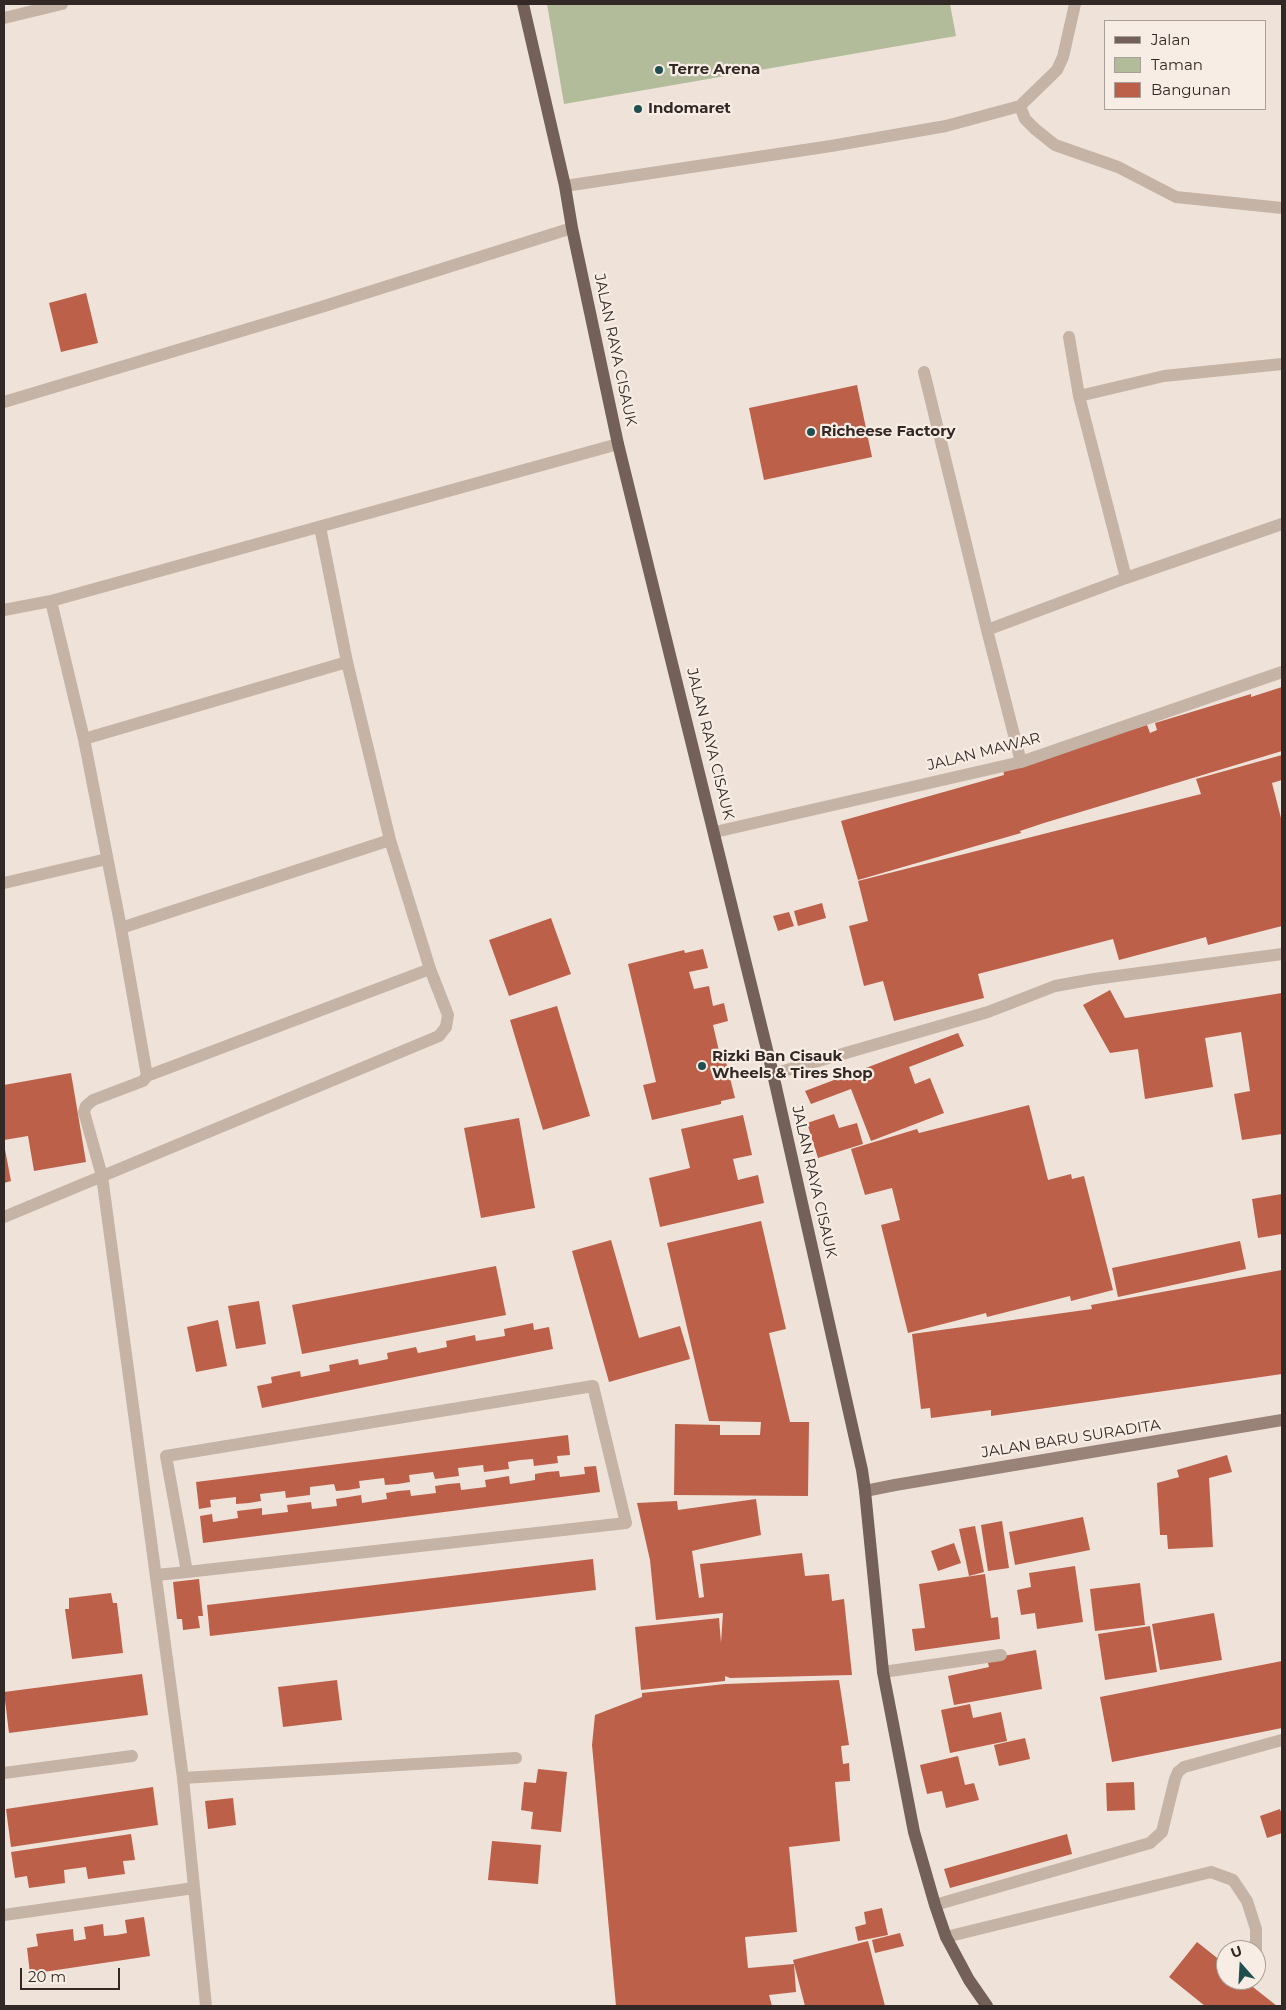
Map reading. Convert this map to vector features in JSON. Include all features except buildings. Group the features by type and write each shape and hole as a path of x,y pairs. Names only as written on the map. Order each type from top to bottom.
{"main road":[{"name":"JALAN RAYA CISAUK","path":"523,4 565,186 572,228 618,444 773,1074 865,1491 883,1672 914,1832 946,1937 969,1980 987,2006"},
{"name":"JALAN BARU SURADITA","path":"865,1491 1282,1420"}],"street":[{"path":"4,18 62,4"},
{"path":"565,186 831,146 946,126 1020,106 1057,70 1063,57 1076,4"},
{"path":"1020,106 1025,119 1034,129 1055,145 1118,167 1176,196 1282,208"},
{"path":"4,402 318,308 572,228"},
{"path":"1069,337 1079,396 1126,578"},
{"path":"1079,396 1164,376 1282,364"},
{"path":"924,372 987,630 1022,762"},
{"path":"4,610 51,601 618,444"},
{"path":"987,630 1126,578 1282,524"},
{"path":"4,1217 439,1036 446,1027 448,1015 430,969 390,840 347,662 320,527"},
{"path":"51,601 84,739 121,928 147,1076"},
{"path":"84,739 347,662"},
{"name":"JALAN MAWAR","path":"715,832 1022,762 1282,672"},
{"path":"121,928 390,840"},
{"path":"4,883 107,859"},
{"path":"773,1074 988,1012 1055,986 1282,954"},
{"path":"206,2006 183,1778 102,1176 84,1112 86,1106 93,1100 143,1080 147,1076 430,969"},
{"path":"156,1576 626,1523 593,1386 166,1456 187,1572"},
{"path":"883,1672 1001,1655"},
{"path":"935,1905 1150,1843 1162,1832 1175,1779 1178,1772 1184,1767 1282,1740"},
{"path":"4,1773 132,1756"},
{"path":"183,1778 516,1758"},
{"path":"946,1937 1211,1872 1233,1880 1247,1900 1256,1929 1256,1940"},
{"path":"4,1911 194,1888"}],"green space":[{"name":"Terre Arena","path":"547,4 950,4 956,36 564,104"}],"place":[{"name":"Terre Arena","path":"659,70"},
{"name":"Indomaret","path":"638,109"},
{"name":"Richeese Factory","path":"811,432"},
{"name":"Rizki Ban Cisauk Wheels & Tires Shop","path":"702,1066"}]}
